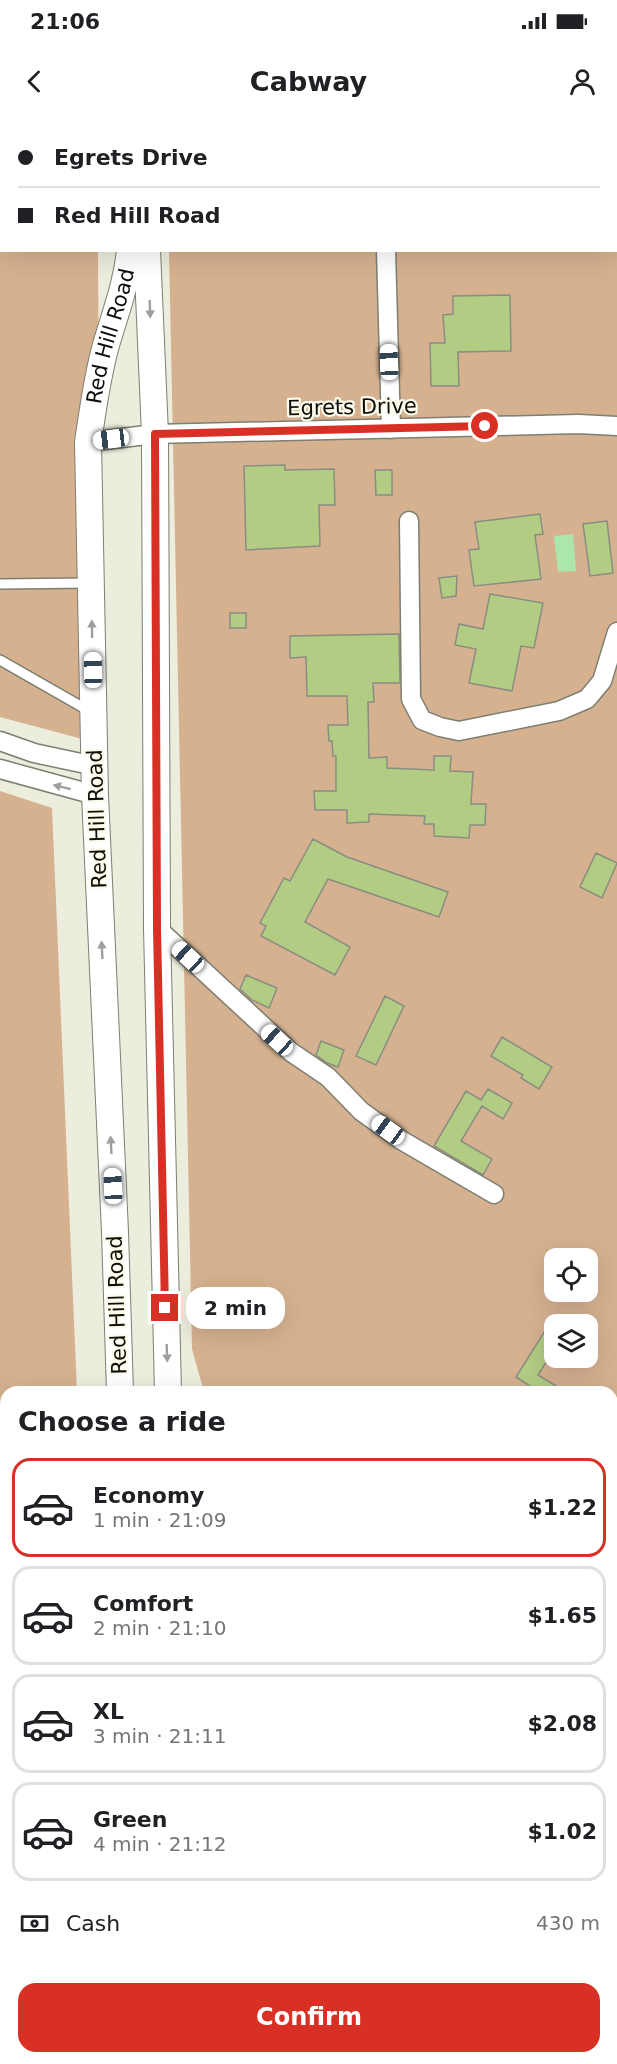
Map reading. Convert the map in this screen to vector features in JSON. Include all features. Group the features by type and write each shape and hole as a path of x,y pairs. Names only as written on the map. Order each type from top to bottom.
{"main road":[{"name":"Red Hill Road","path":"120,1386 115,1220 95,795 88,442 95,396 106,346 121,296 130,252"},
{"name":"Red Hill Road","path":"147,252 155,434 157,928 168,1386"}],"street":[{"path":"386,252 391,429"},
{"name":"Egrets Drive","path":"88,442 155,434 579,424 617,426"},
{"path":"409,521 411,699 423,720 440,728 459,731 559,711 587,699 602,681 617,632"},
{"path":"0,741 34,753 95,766"},
{"path":"0,769 95,795"},
{"path":"157,928 291,1052 328,1077 362,1111 401,1140 494,1194"}],"lane":[{"path":"0,584 91,583"},
{"path":"0,660 93,714"}],"shaded area":[{"path":"0,252 98,252 101,744 0,717"},
{"path":"169,252 617,252 617,1386 202,1386 192,1349"},
{"path":"573,534 576,571 558,572 554,536"},
{"path":"0,791 52,808 77,1386 0,1386"}],"building":[{"path":"510,295 511,351 458,352 459,386 431,386 430,343 445,343 443,315 453,314 453,296"},
{"path":"285,465 285,470 334,469 335,505 319,505 320,546 246,550 244,466"},
{"path":"375,470 392,470 392,495 376,495"},
{"path":"540,514 543,534 535,535 541,579 474,586 469,550 479,549 475,522"},
{"path":"607,521 613,573 590,576 583,524"},
{"path":"457,576 456,596 442,598 439,578"},
{"path":"490,594 543,603 534,648 521,646 512,691 469,683 476,649 455,645 459,624 483,629"},
{"path":"230,613 246,613 246,628 230,628"},
{"path":"399,634 400,683 373,683 374,702 368,702 369,758 387,757 387,768 434,770 434,756 451,756 450,771 473,772 471,804 486,804 485,825 470,825 469,838 434,836 434,824 424,824 425,816 369,814 369,822 347,823 347,810 315,810 314,791 336,791 336,756 333,756 332,741 329,741 328,725 348,725 347,696 307,696 306,657 290,658 290,636"},
{"path":"313,839 347,857 448,892 439,917 328,879 305,922 350,947 335,975 261,936 266,926 260,923 284,878 290,881"},
{"path":"596,853 617,863 602,898 580,887"},
{"path":"246,975 277,988 269,1008 252,1000 240,989"},
{"path":"385,996 404,1006 376,1065 356,1056"},
{"path":"502,1037 552,1067 539,1089 521,1078 523,1075 491,1056"},
{"path":"321,1041 344,1050 338,1067 316,1055"},
{"path":"488,1089 512,1103 503,1119 482,1106 461,1141 492,1159 483,1175 434,1146 466,1091 481,1100"},
{"path":"544,1332 544,1365 538,1375 556,1386 530,1386 516,1377"}],"route":[{"path":"165,1308 157,928 155,434 485,426"}]}
